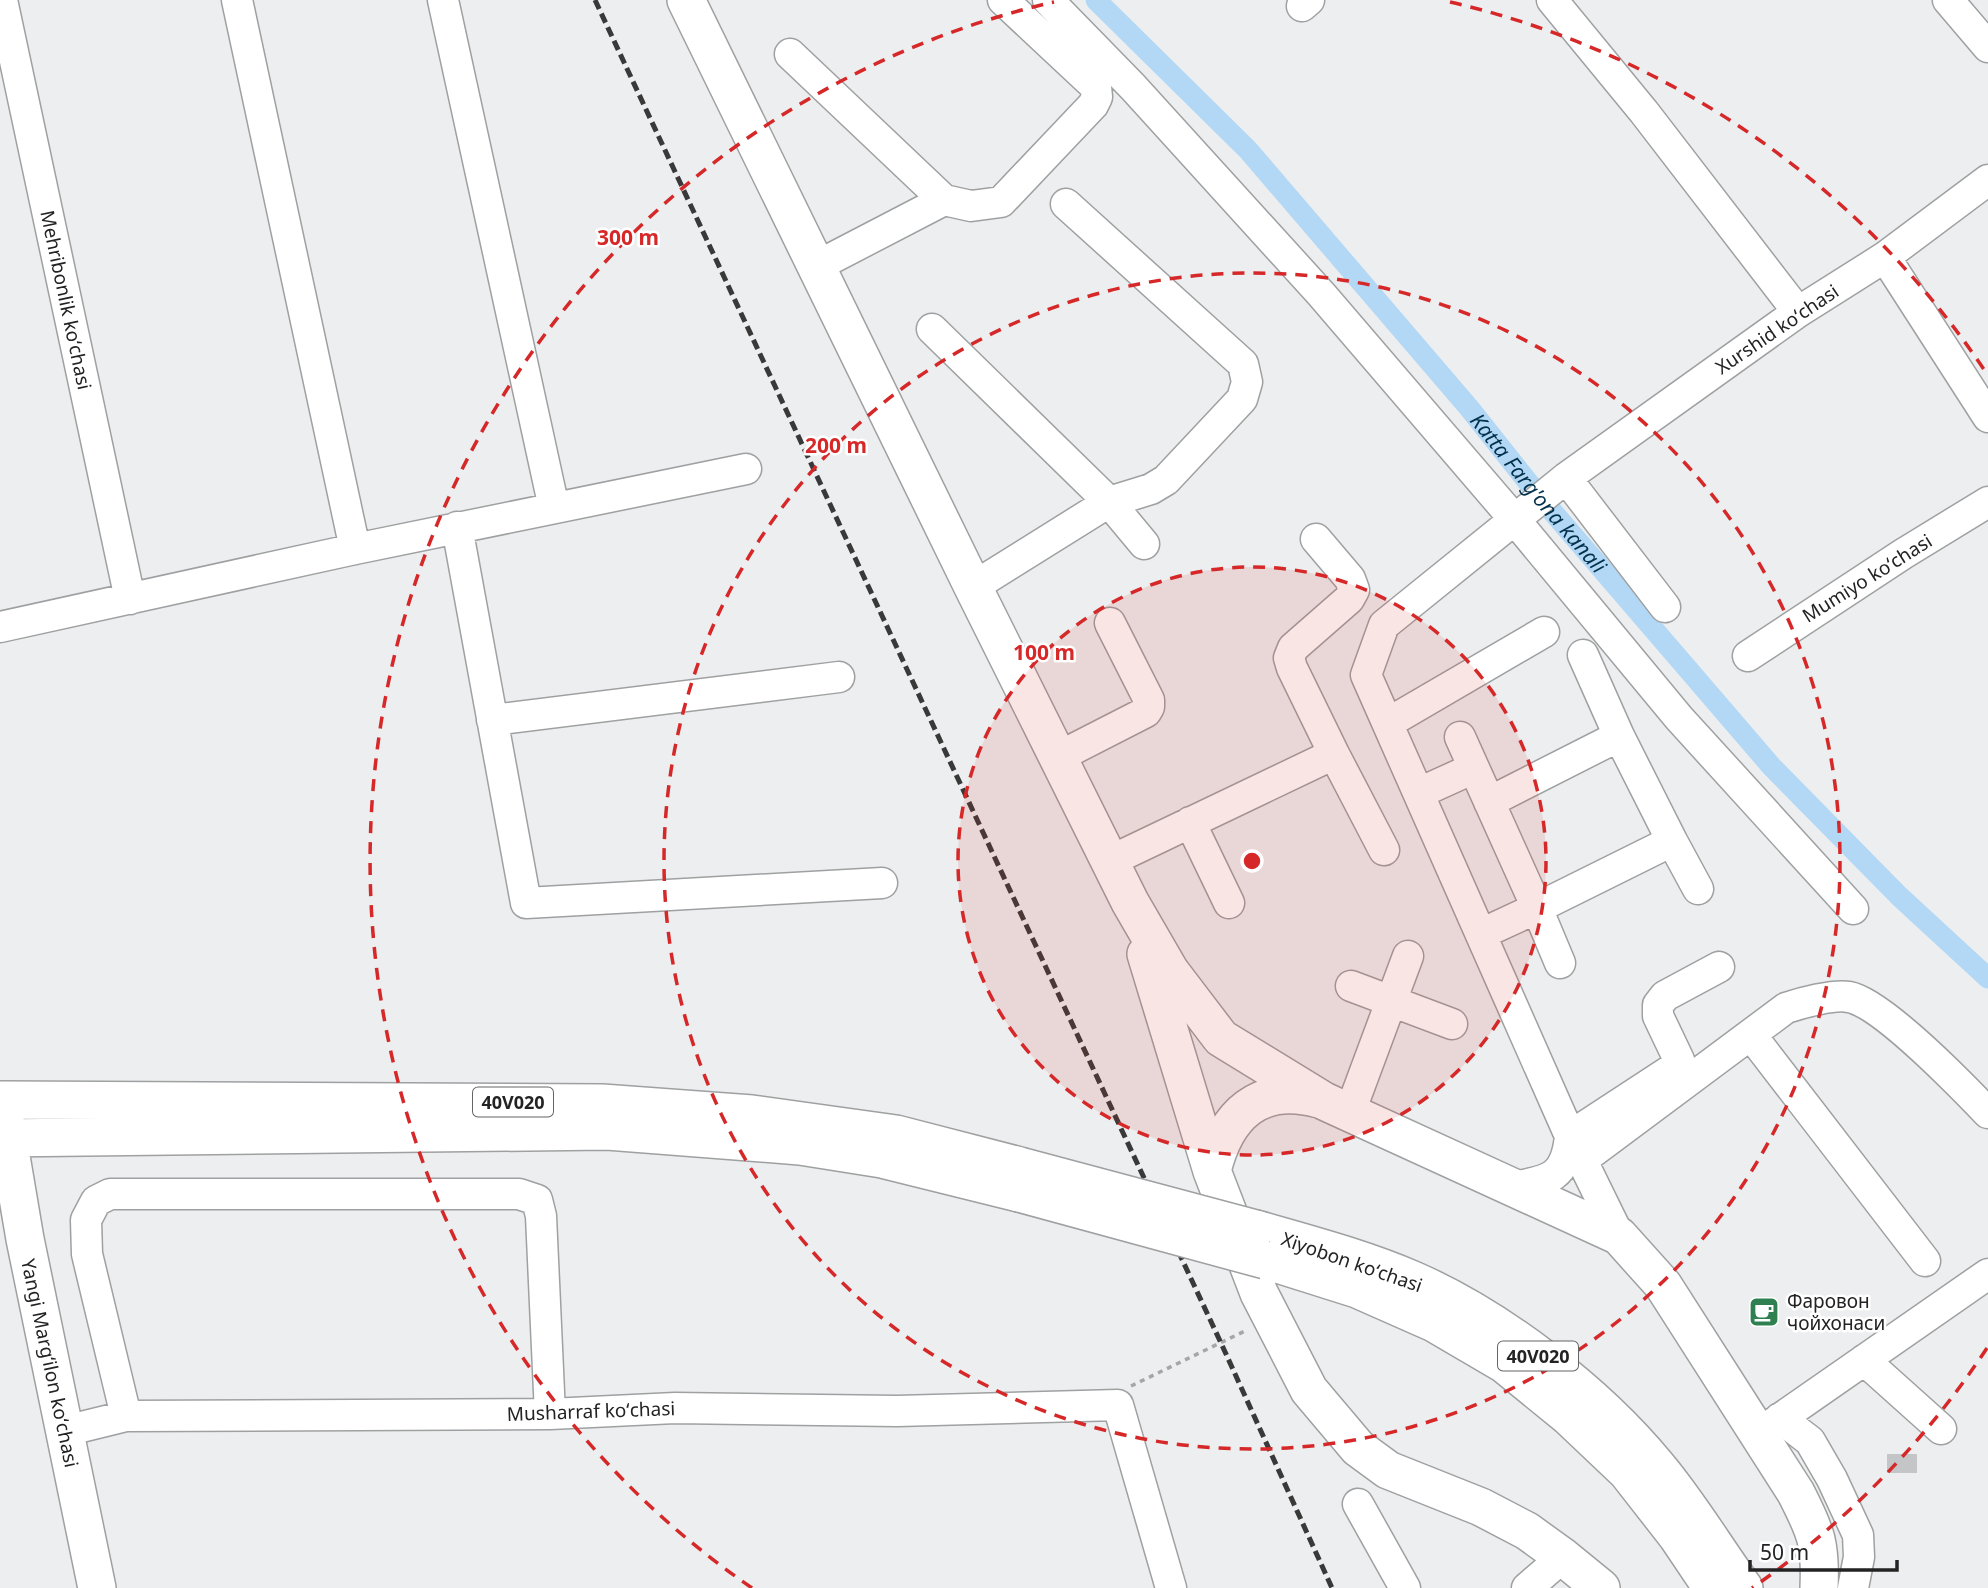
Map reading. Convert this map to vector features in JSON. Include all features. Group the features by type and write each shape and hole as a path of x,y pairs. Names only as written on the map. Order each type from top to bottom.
{"main road":[{"path":"686,0 1130,902 1170,971 1221,1038 1337,1107 1619,1236 1663,1285 1769,1426 1796,1493 1813,1525 1816,1577"},
{"path":"1130,902 1212,1171 1259,1293 1309,1390 1358,1448 1388,1470 1481,1507 1527,1531 1601,1588"},
{"path":"1212,1171 1225,1135 1236,1118 1251,1105 1268,1097 1287,1093 1337,1107"},
{"name":"Yangi Margʻilon koʻchasi","path":"0,1098 12,1239 65,1431 97,1588"},
{"name":"40V020","path":"0,1098 602,1103 752,1114 895,1134 1019,1179 1260,1245"},
{"name":"40V020","path":"4,1138 620,1132 712,1137 813,1148 1019,1179"},
{"name":"Xiyobon koʻchasi","path":"1260,1245 1434,1322 1504,1364 1569,1417 1627,1472 1677,1536 1712,1588"},
{"name":"Xiyobon koʻchasi","path":"1260,1245 1338,1253 1413,1280 1484,1317 1547,1362 1604,1412 1657,1466 1744,1588"}],"street":[{"name":"Mehribonlik koʻchasi","path":"2,0 130,599"},
{"path":"237,0 355,549"},
{"path":"443,0 554,508"},
{"path":"790,54 944,200 971,206 1001,202 1093,105 1097,97 1096,87 1003,0"},
{"path":"1048,0 1133,87 1322,295 1679,718 1853,909"},
{"path":"1552,0 1644,112 1797,312"},
{"path":"1948,0 1988,47"},
{"name":"Xurshid koʻchasi","path":"1619,1236 1576,1148 1366,675 1384,625 1566,478 1797,312 1885,257 1988,180"},
{"path":"816,267 944,200"},
{"path":"973,587 1109,502 1151,489 1166,480 1242,399 1247,382 1243,364 1066,204"},
{"path":"1885,257 1988,417"},
{"path":"932,329 1109,502 1144,544"},
{"path":"0,627 457,527 746,469"},
{"path":"1566,478 1665,607"},
{"name":"Mumiyo koʻchasi","path":"1748,656 1903,554 1988,502"},
{"path":"457,527 526,903 881,883"},
{"path":"1315,539 1350,579 1354,590 1349,599 1293,648 1289,658 1334,754 1384,850"},
{"path":"1058,757 1146,712 1149,707 1149,700 1110,624"},
{"path":"1388,723 1544,632"},
{"path":"1583,655 1619,736 1698,889"},
{"path":"492,720 839,677"},
{"path":"1489,802 1619,736"},
{"path":"1460,737 1560,963"},
{"path":"1110,861 1334,754"},
{"path":"1419,793 1474,768"},
{"path":"1190,822 1229,903"},
{"path":"1481,934 1672,841"},
{"path":"1337,1107 1392,1001 1408,956"},
{"path":"1513,1187 1540,1183 1559,1173 1568,1155 1674,1068 1679,1060 1658,1016 1658,1005 1665,996 1719,967"},
{"path":"1351,986 1452,1024"},
{"path":"1576,1148 1751,1035 1786,1009 1799,1004 1848,997 1876,1009 1988,1114"},
{"path":"1751,1035 1925,1261"},
{"path":"126,1416 87,1254 86,1220 96,1201 110,1194 519,1194 537,1200 541,1216 550,1414"},
{"path":"1769,1426 1988,1274"},
{"path":"1864,1360 1941,1429"},
{"path":"1118,1405 1171,1588"},
{"name":"Musharraf koʻchasi","path":"65,1431 126,1416 550,1414 675,1408 897,1411 1118,1405"},
{"path":"1769,1426 1810,1441 1832,1479 1858,1535 1859,1558 1853,1588"},
{"path":"1359,1504 1405,1588"},
{"path":"1527,1588 1563,1557"}],"path":[{"path":"1118,1405 1118,1393 1271,1319"}],"waterway":[{"name":"Katta Farg'ona kanali","path":"1096,0 1248,150 1470,409 1539,496 1772,767 1899,896 1988,978"}],"tunnel":[{"path":"1902,1454 1902,1473"}],"railway":[{"path":"595,0 1221,1343 1332,1588"}],"place":[{"name":"Фаровон чойхонаси","path":"1764,1312"}]}
